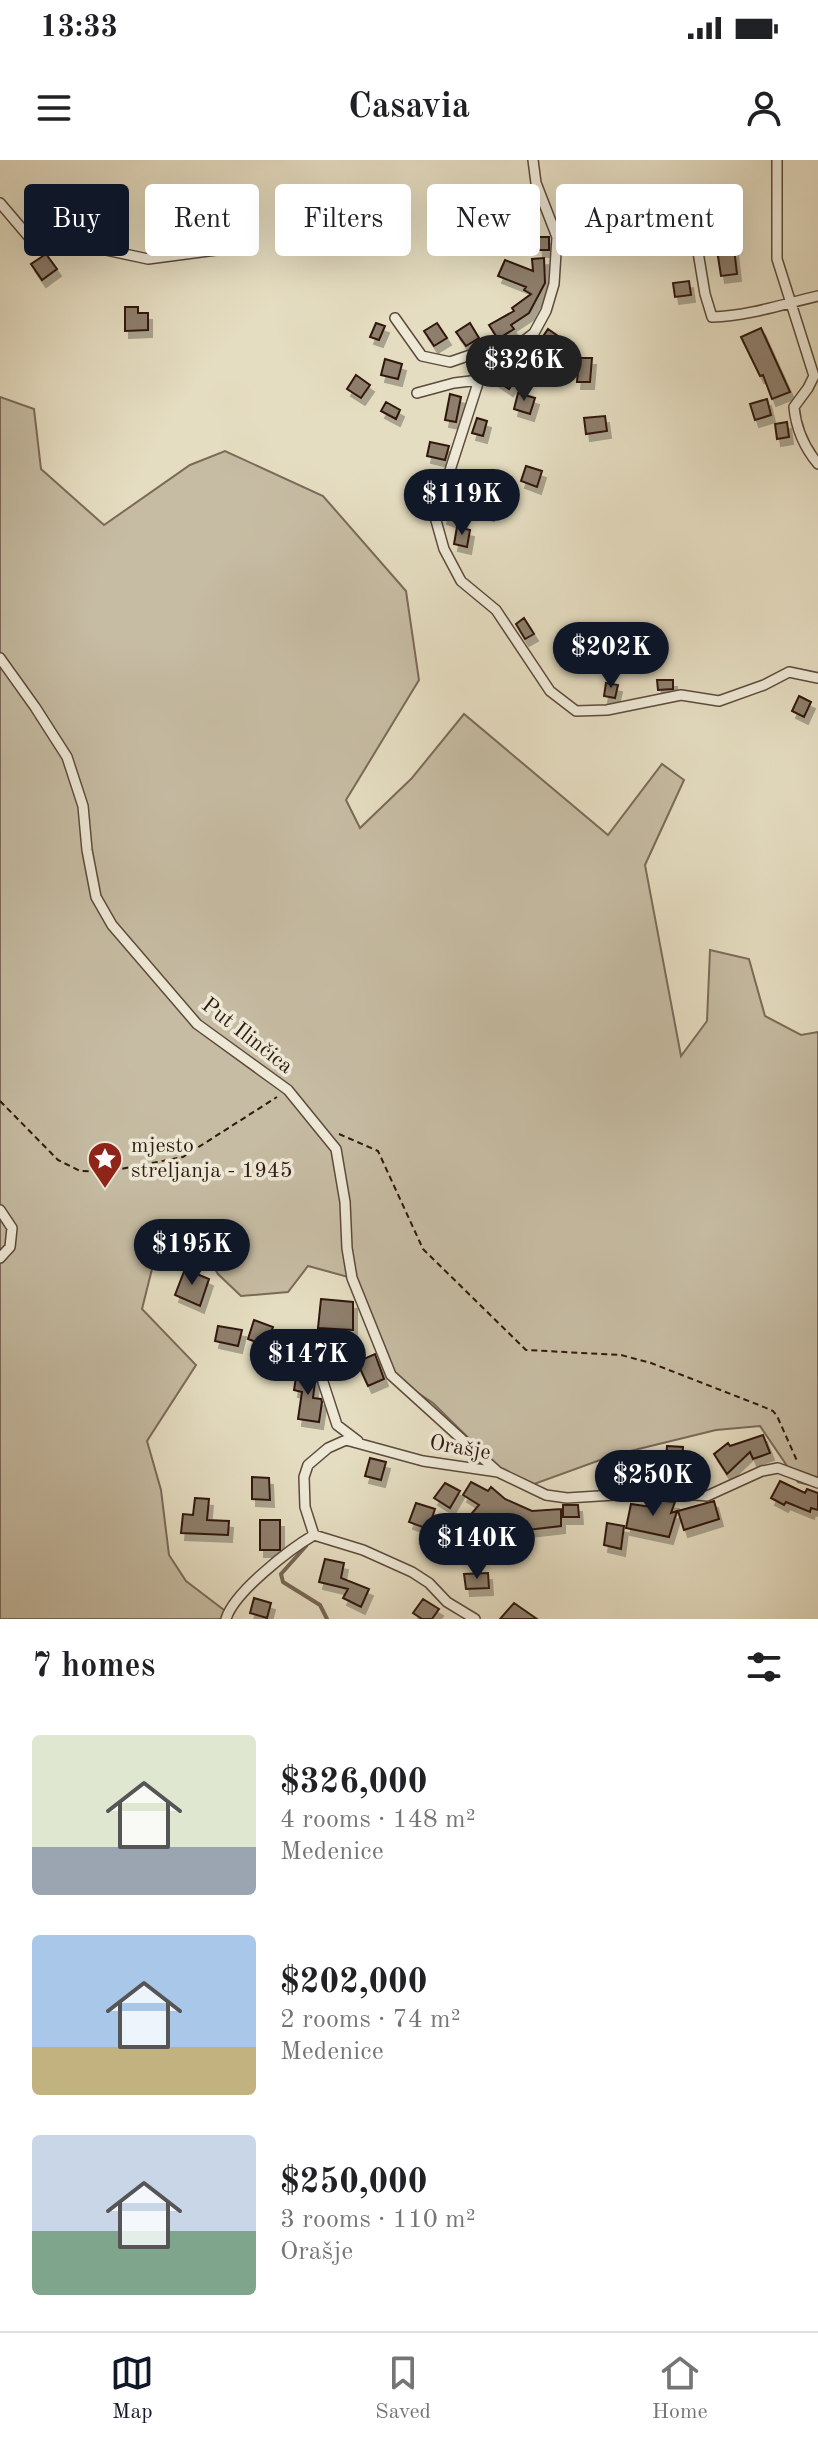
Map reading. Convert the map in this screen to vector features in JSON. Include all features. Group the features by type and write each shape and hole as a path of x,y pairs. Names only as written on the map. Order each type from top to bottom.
{"street":[{"path":"533,160 536,183 557,237 554,284 546,311 534,333 479,380 435,517 444,549 461,581 496,610 550,691 576,711 607,710 681,695 719,701 764,685 789,672 818,678"},
{"path":"777,160 777,259 814,376 794,407 796,425 809,453 818,464"},
{"path":"0,203 29,237 148,259 180,256"},
{"path":"699,256 712,317 743,316 818,296"},
{"path":"395,318 422,356 450,362 479,352 498,361"},
{"path":"417,393 479,380"},
{"name":"Put Ilinčica","path":"0,658 67,757 83,806 96,897 112,925 197,1024 288,1090 336,1149 345,1202 352,1278 391,1375 498,1472"},
{"path":"0,1210 12,1228 10,1247 0,1258"},
{"path":"323,1382 337,1425 361,1443"},
{"name":"Orašje","path":"314,1535 305,1507 304,1477 308,1465 328,1448 346,1440 423,1461 498,1472 546,1495 567,1498 662,1492 707,1496 762,1471 778,1468 818,1483"},
{"path":"226,1619 243,1593 287,1550 314,1535 363,1550 412,1572 429,1583 447,1602 475,1619"}],"path":[{"path":"0,1101 58,1160 80,1171 105,1172 183,1157 288,1090"},
{"path":"316,1124 378,1151 423,1249 526,1350 621,1355 651,1363 773,1411 802,1475"}],"shaded area":[{"path":"0,397 34,409 41,469 104,525 190,465 225,451 323,496 406,591 419,680 346,800 360,828 412,778 464,714 608,835 662,764 684,780 645,865 681,1056 707,1021 710,950 749,959 765,1016 801,1035 818,1032 818,1487 798,1482 760,1426 716,1430 614,1455 526,1487 500,1469 433,1403 391,1375 352,1278 308,1266 288,1292 241,1296 218,1274 200,1245 154,1261 142,1309 196,1365 147,1441 161,1490 169,1555 186,1581 228,1613 226,1619 0,1619"}],"building":[{"path":"540,237 549,237 549,250 540,250"},
{"path":"47,256 57,269 42,280 31,264"},
{"path":"718,256 735,256 737,274 721,276"},
{"path":"544,258 545,283 529,313 511,325 514,329 498,339 489,325 514,311 512,308 531,294 524,290 526,287 498,276 505,260 533,271 532,259"},
{"path":"689,281 691,295 675,297 673,283"},
{"path":"125,307 138,307 138,313 148,313 148,330 125,331"},
{"path":"376,323 385,326 379,340 370,337"},
{"path":"437,323 447,338 434,346 424,331"},
{"path":"470,323 479,338 466,346 456,332"},
{"path":"761,328 790,392 772,399 763,375 760,376 741,337"},
{"path":"548,329 558,336 548,351 538,344"},
{"path":"579,358 592,358 590,382 577,382"},
{"path":"385,359 402,364 398,379 381,375"},
{"path":"550,361 560,365 556,376 545,373"},
{"path":"504,366 518,376 509,389 494,379"},
{"path":"356,375 370,385 361,398 347,389"},
{"path":"518,393 535,398 530,414 514,409"},
{"path":"450,394 461,397 456,422 445,420"},
{"path":"767,399 771,415 755,420 750,404"},
{"path":"386,402 400,410 396,419 381,411"},
{"path":"605,416 607,431 586,434 584,418"},
{"path":"477,418 487,421 483,436 472,433"},
{"path":"787,422 789,437 777,439 775,424"},
{"path":"430,442 449,446 445,460 427,456"},
{"path":"526,466 542,471 537,487 521,481"},
{"path":"484,477 513,493 506,506 487,495 485,505 492,507 490,514 468,508 462,524 443,517 451,492 471,500"},
{"path":"420,481 437,486 431,504 415,499"},
{"path":"457,527 470,530 467,547 454,544"},
{"path":"524,618 534,634 525,639 516,624"},
{"path":"657,680 673,680 673,689 658,690"},
{"path":"606,683 618,685 615,698 604,696"},
{"path":"799,696 811,702 804,717 792,711"},
{"path":"185,1269 209,1279 200,1306 175,1295"},
{"path":"321,1299 353,1302 353,1330 318,1328"},
{"path":"254,1320 273,1327 266,1346 248,1339"},
{"path":"218,1326 242,1330 238,1346 215,1341"},
{"path":"375,1354 384,1379 368,1386 357,1362"},
{"path":"297,1371 316,1374 313,1398 322,1402 319,1422 298,1419 302,1392 294,1390"},
{"path":"763,1435 770,1453 753,1459 750,1452 727,1474 714,1454 728,1443 730,1446"},
{"path":"667,1446 683,1447 682,1463 666,1462"},
{"path":"370,1458 386,1462 381,1480 365,1476"},
{"path":"252,1477 269,1478 270,1500 252,1499"},
{"path":"780,1481 805,1493 807,1489 818,1493 818,1510 811,1508 810,1512 771,1498"},
{"path":"471,1482 488,1491 491,1487 505,1499 532,1511 561,1509 561,1526 527,1530 490,1514 478,1529 467,1519 479,1505 463,1495"},
{"path":"445,1483 460,1491 450,1508 434,1498"},
{"path":"195,1498 209,1499 207,1520 229,1521 228,1535 181,1533 183,1514 193,1515"},
{"path":"653,1500 675,1502 671,1513 677,1511 669,1537 626,1528 631,1504 651,1507"},
{"path":"714,1501 719,1519 684,1530 678,1511"},
{"path":"416,1503 435,1509 428,1529 409,1522"},
{"path":"563,1505 578,1505 579,1517 563,1517"},
{"path":"260,1520 280,1520 280,1550 260,1550"},
{"path":"607,1523 624,1526 621,1549 604,1545"},
{"path":"325,1559 344,1563 341,1578 369,1589 361,1607 343,1598 348,1589 319,1582"},
{"path":"488,1573 489,1588 466,1589 464,1574"},
{"path":"254,1598 271,1603 267,1618 250,1613"},
{"path":"423,1599 439,1609 432,1619 422,1619 413,1613"},
{"path":"514,1603 537,1619 500,1619"}],"waterway":[{"path":"306,1546 281,1574 283,1582 320,1605 327,1619"}],"place":[{"name":"mjesto streljanja - 1945","path":"105,1190"}]}
